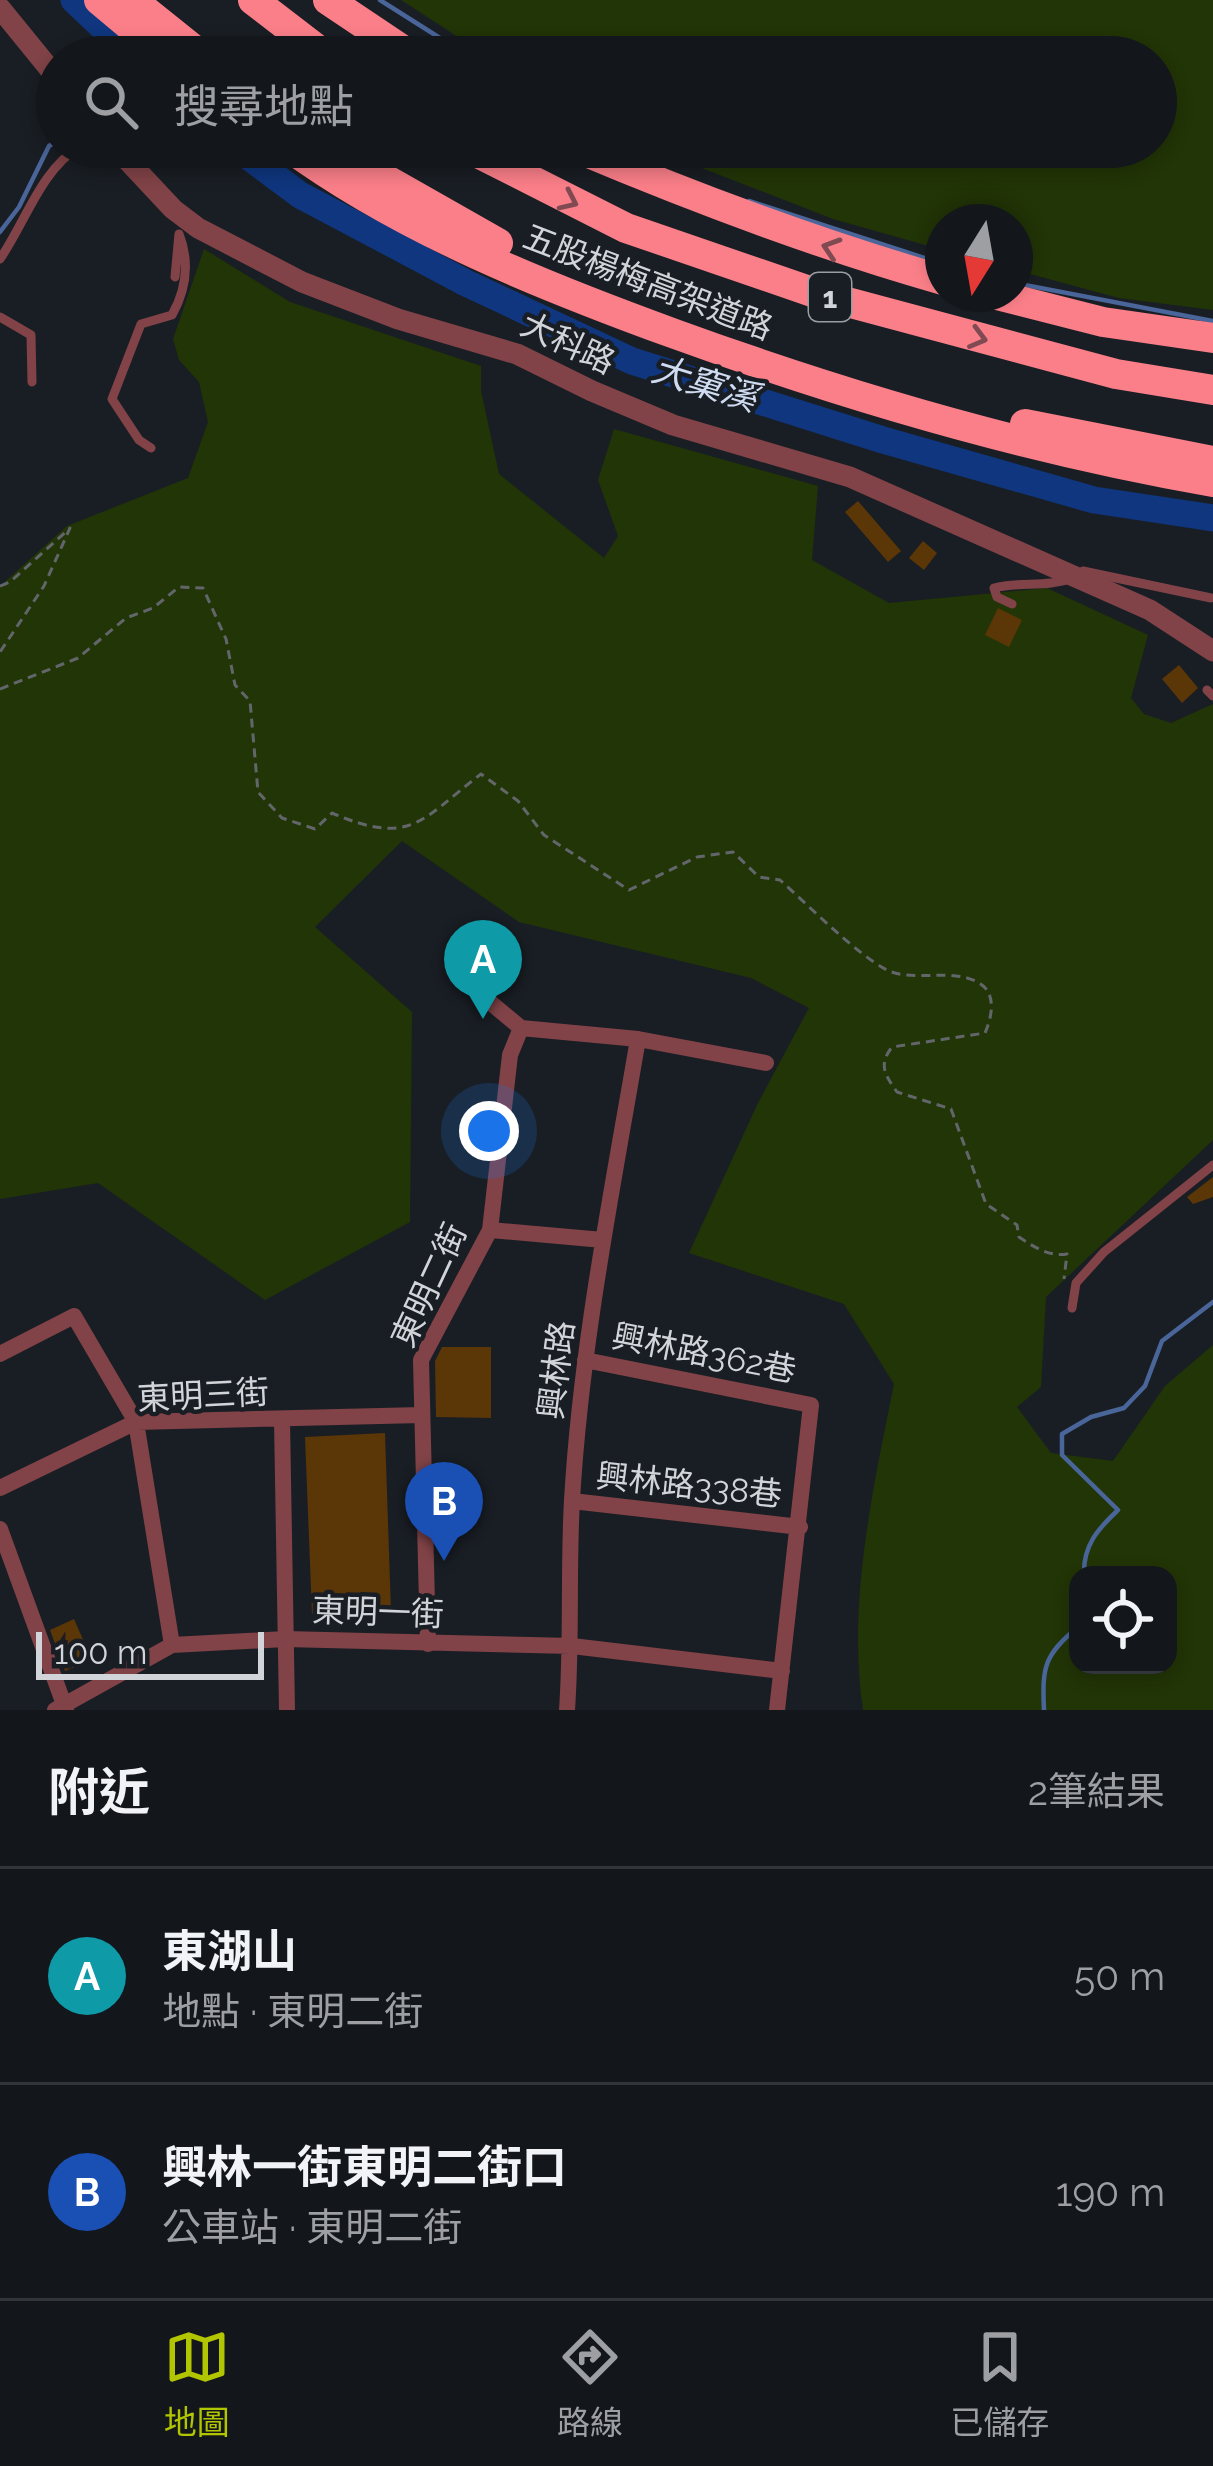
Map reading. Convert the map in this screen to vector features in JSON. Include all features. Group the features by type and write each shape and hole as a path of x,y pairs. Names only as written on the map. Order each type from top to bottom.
{"highway":[{"path":"99,0 142,36"},
{"path":"132,0 177,36"},
{"path":"253,0 300,36"},
{"path":"328,0 382,36"},
{"name":"五股楊梅高架道路","path":"325,168 426,228 552,289 824,387 1109,464 1213,482"},
{"name":"五股楊梅高架道路","path":"366,168 515,252 620,297 844,375 1022,423 1213,461"},
{"name":"1","path":"507,168 626,228 821,295 1116,374 1213,390"},
{"name":"1","path":"623,168 829,248 925,275"},
{"path":"1033,304 1103,322 1213,338"}],"street":[{"path":"0,8 36,52"},
{"name":"大科路","path":"133,168 182,226 302,282 517,353 592,392 673,425 850,476 1150,610 1213,651"},
{"path":"479,994 521,1028 638,1039 766,1063"},
{"name":"東明二街","path":"428,1644 421,1360 490,1230 510,1055 521,1028"},
{"name":"興林路","path":"567,1710 572,1502 585,1360 638,1039"},
{"path":"490,1230 604,1240"},
{"path":"0,1354 74,1316 136,1422 172,1645"},
{"name":"興林路362巷","path":"585,1360 812,1405 800,1527"},
{"name":"東明三街","path":"0,1487 136,1422 422,1415"},
{"path":"281,1421 286,1710"},
{"name":"興林路338巷","path":"572,1502 800,1527"},
{"path":"777,1710 800,1527"},
{"path":"0,1529 62,1708"},
{"name":"東明一街","path":"62,1708 172,1645 285,1639 572,1646 782,1672"}],"lane":[{"path":"0,259 55,168"},
{"path":"175,278 182,226"},
{"path":"151,448 139,440 112,398 141,324 172,315 180,302 186,278 182,226"},
{"path":"0,317 31,335 32,382"},
{"path":"1037,562 1211,598"},
{"path":"1012,604 997,597 994,588 1014,583 1050,586 1072,578"},
{"path":"1072,1306 1076,1282 1104,1252 1213,1166"}],"path":[{"path":"0,586 70,527 44,586 0,652"},
{"path":"0,689 78,658 126,618 153,608 179,587 203,588 226,639 235,686 250,701 258,792 282,818 315,829 332,813 366,827 401,827 428,820 482,774 518,801 544,835 628,890 697,857 733,852 759,877 780,880 890,972 982,984 992,1011 985,1033 892,1047 884,1057 883,1070 897,1093 951,1109 986,1204 1017,1225 1019,1237 1027,1242 1053,1256 1066,1254 1063,1274 1072,1306"}],"green space":[{"path":"401,0 1213,0 1213,310 1119,298 1033,275 1033,204 925,204 925,245 833,219 702,168 1177,168 1177,36 457,36"},
{"path":"204,249 290,302 481,366 481,391 499,474 604,558 618,536 598,480 614,429 818,486 812,560 889,603 1047,588 1148,635 1131,698 1144,714 1171,723 1213,704 1213,1140 1046,1297 1041,1387 1017,1407 1051,1453 1113,1461 1165,1386 1213,1345 1213,1710 863,1710 860,1588 894,1384 844,1304 689,1253 758,1103 809,1008 751,978 519,922 402,841 315,927 412,1012 410,1222 265,1300 98,1183 0,1199 0,586 67,526 188,478 208,422 199,382 179,360 173,339"}],"building":[{"path":"858,501 901,551 888,562 845,512"},
{"path":"923,541 937,553 924,570 909,558"},
{"path":"998,608 1022,620 1009,647 985,635"},
{"path":"1179,665 1198,688 1182,703 1162,679"},
{"path":"1213,1177 1213,1197 1193,1204 1187,1197"},
{"path":"442,1347 491,1347 491,1418 436,1417 435,1361"},
{"path":"385,1433 391,1612 312,1614 305,1437"},
{"path":"74,1619 92,1660 65,1671 50,1630"}],"waterway":[{"name":"大窠溪","path":"74,0 112,36"},
{"path":"380,0 437,36"},
{"path":"0,232 38,168"},
{"name":"大窠溪","path":"264,168 300,195 466,283 632,361 1094,500 1213,518"},
{"path":"749,201 925,258"},
{"path":"1033,286 1213,321"},
{"path":"1085,1566 1093,1538 1118,1510 1062,1455 1062,1434 1091,1417 1124,1408 1145,1386 1162,1341 1213,1302"},
{"path":"1044,1710 1048,1663 1069,1636"}],"place":[{"name":"東湖山","path":"483,1019"},
{"name":"興林一街東明二街口","path":"444,1561"}]}
